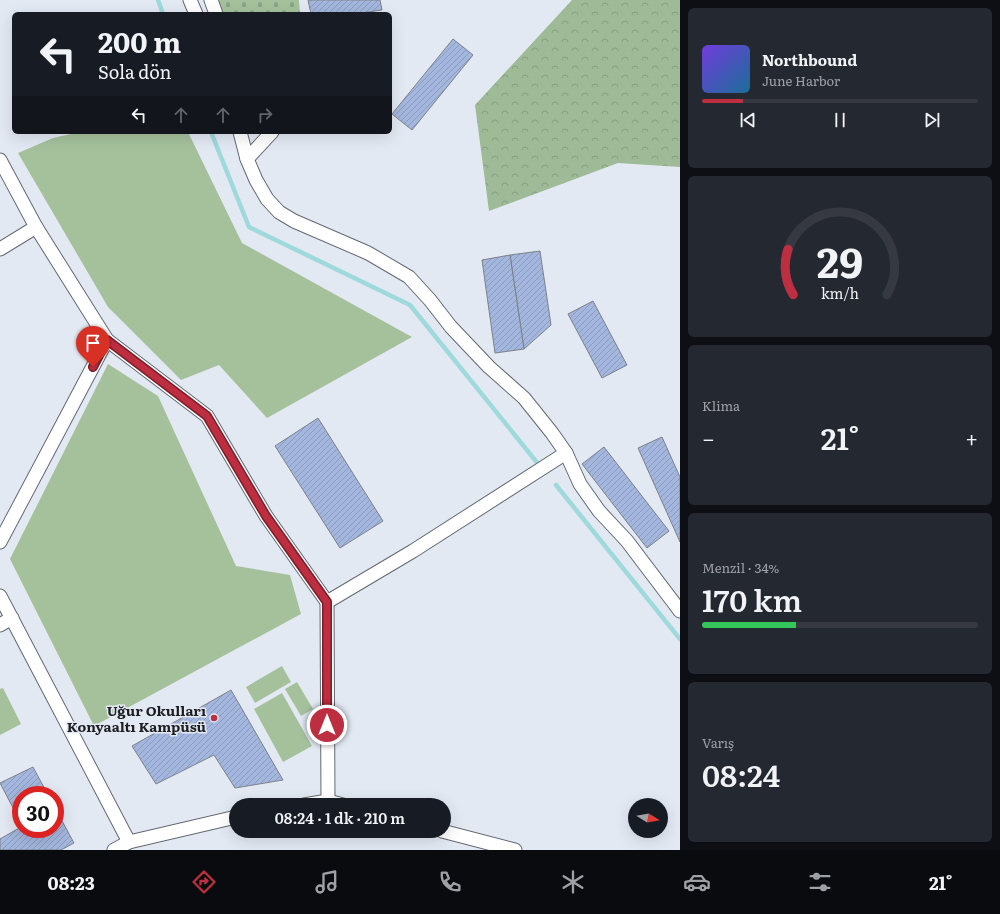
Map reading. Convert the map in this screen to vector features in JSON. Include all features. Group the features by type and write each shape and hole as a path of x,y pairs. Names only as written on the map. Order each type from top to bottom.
{"street":[{"path":"190,0 195,12"},
{"path":"211,0 215,12"},
{"path":"241,134 247,159 260,187 267,199 279,212 294,221 368,253 409,277 430,300 451,327 489,367 524,398 566,453 580,484 599,511 626,541 680,611"},
{"path":"247,159 270,134"},
{"path":"0,160 36,227 107,340 207,416 266,516 327,602 328,798"},
{"path":"0,249 36,227"},
{"path":"0,542 107,340"},
{"path":"327,602 413,552 566,453"},
{"path":"0,596 129,842"},
{"path":"0,625 12,618"},
{"path":"114,850 129,842 229,818"},
{"path":"451,833 515,850"}],"green space":[{"path":"216,0 299,0 300,12 219,12"},
{"path":"572,0 680,0 680,167 618,163 489,211 475,105"},
{"path":"71,134 189,134 242,243 412,337 267,418 219,365 181,380 108,307 18,153 53,138"},
{"path":"108,364 158,396 236,566 290,575 301,614 94,726 10,559"},
{"path":"282,666 291,682 255,703 246,687"},
{"path":"297,682 313,709 301,716 285,689"},
{"path":"3,688 21,724 0,735 0,689"},
{"path":"282,693 312,746 283,762 254,709"}],"building":[{"path":"308,0 380,0 382,10 368,12 311,12"},
{"path":"453,39 473,55 412,130 392,114"},
{"path":"540,251 551,325 524,349 510,255"},
{"path":"510,255 524,349 495,353 482,260"},
{"path":"593,301 627,365 602,378 568,314"},
{"path":"318,418 383,521 340,548 275,446"},
{"path":"662,437 680,477 680,542 638,448"},
{"path":"604,447 669,531 647,548 582,464"},
{"name":"Uğur Okulları Konyaaltı Kampüsü","path":"231,690 283,780 235,788 214,755 156,784 132,746"},
{"path":"33,767 43,786 12,786 12,806 0,783"},
{"path":"64,825 74,843 61,850 0,850 0,839 12,832 12,838 64,838"}],"waterway":[{"path":"158,0 162,12"},
{"path":"212,134 249,227 410,305 539,465"},
{"path":"556,485 680,639"}],"place":[{"name":"Uğur Okulları Konyaaltı Kampüsü","path":"214,718"}],"route":[{"path":"93,367 107,340 207,416 266,516 327,602 327,725"}]}
